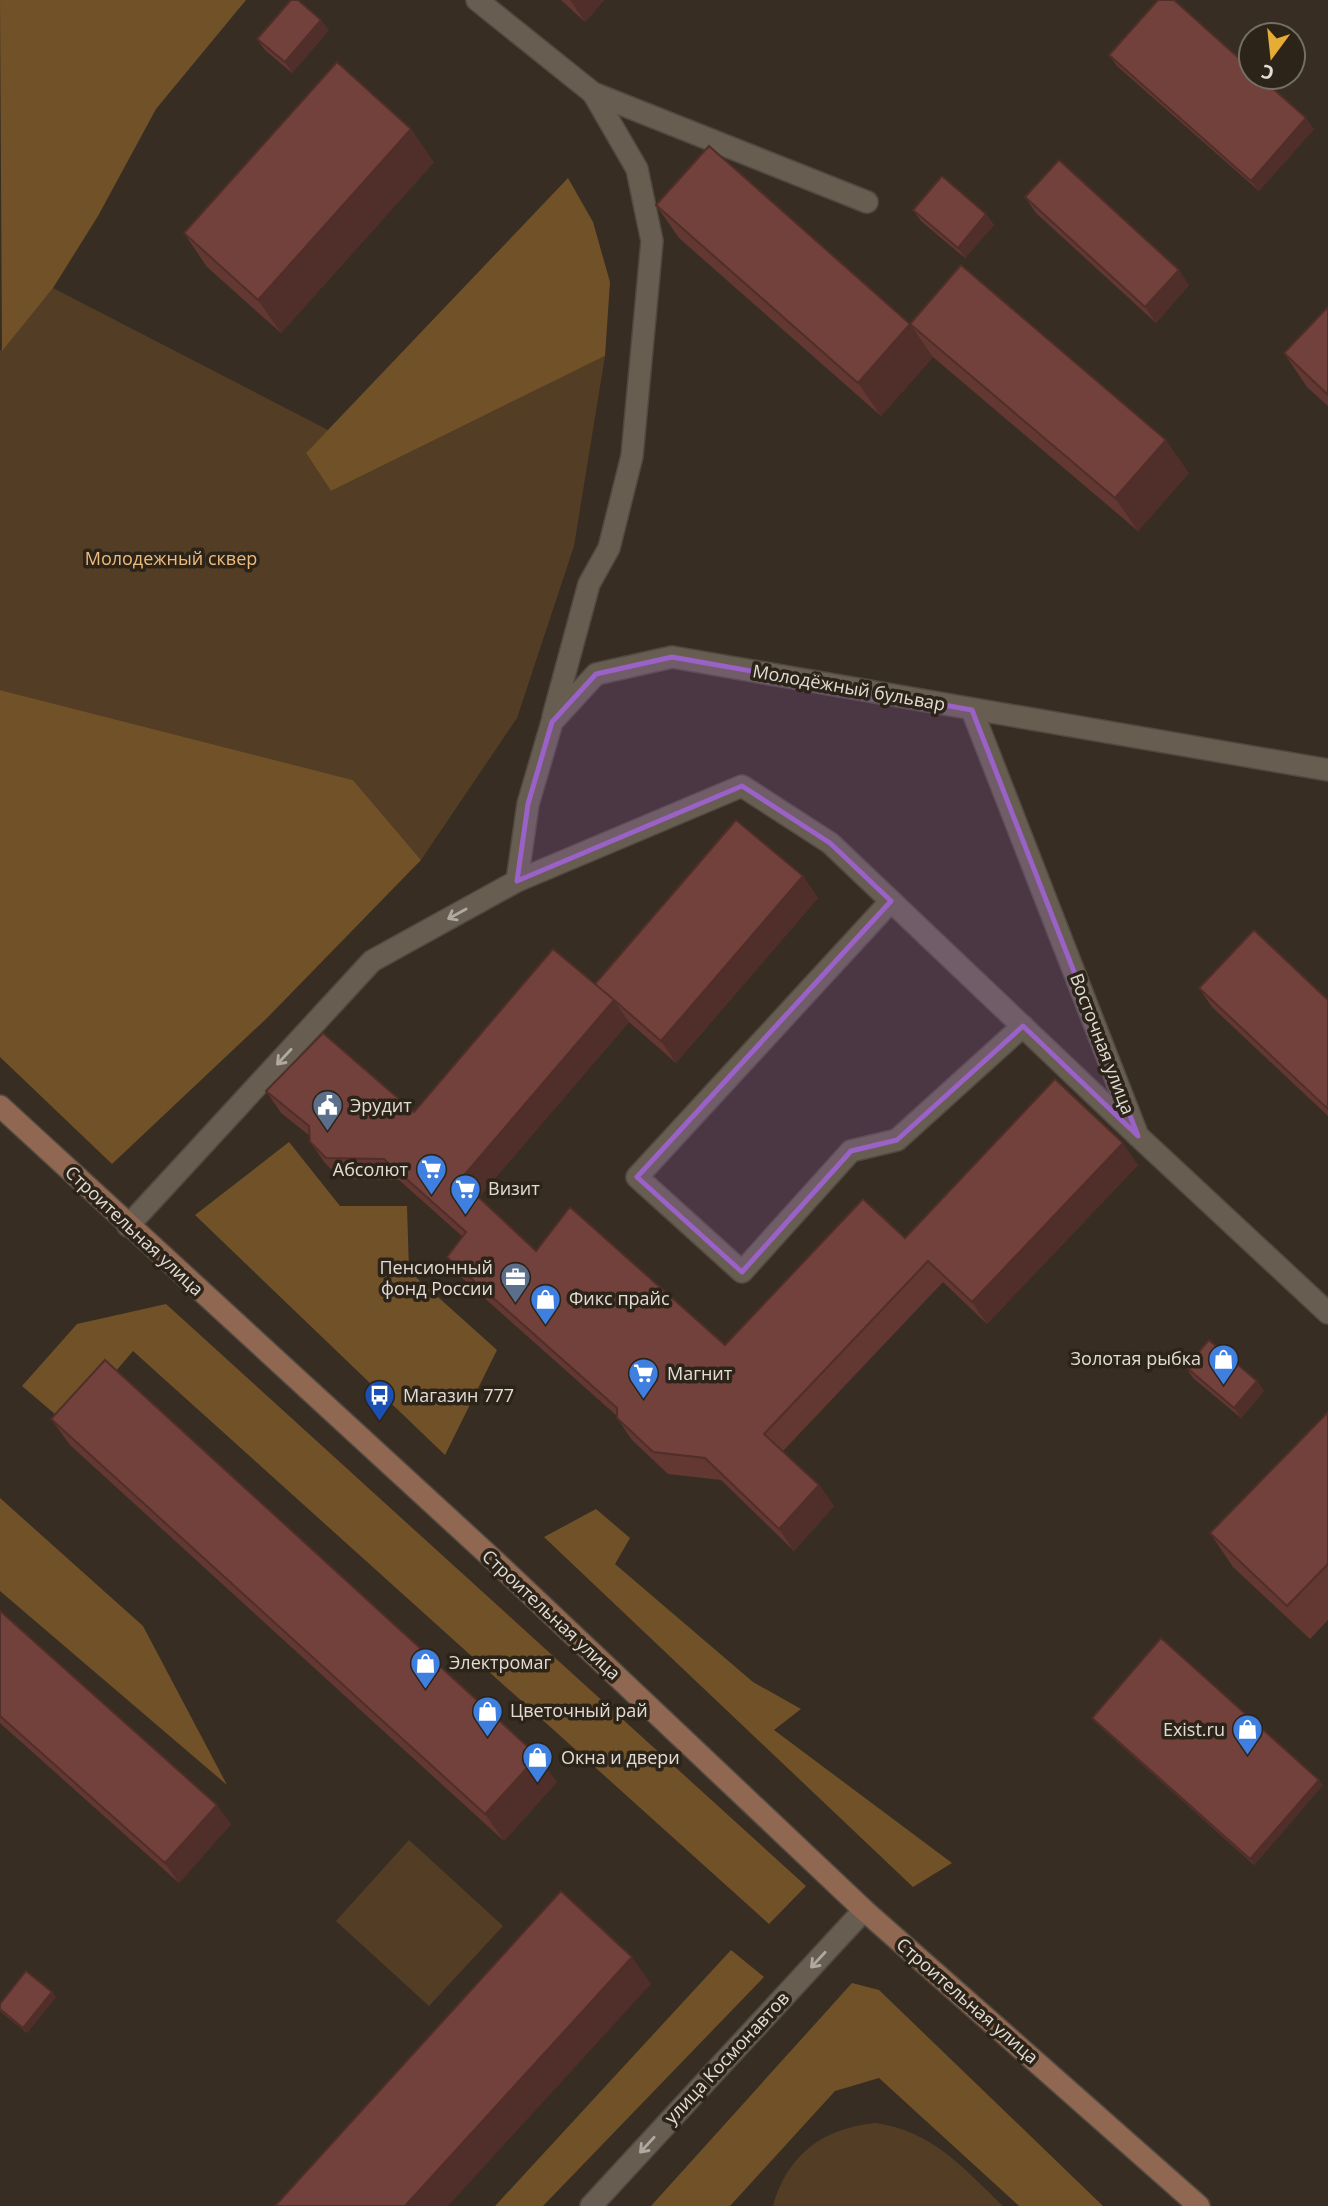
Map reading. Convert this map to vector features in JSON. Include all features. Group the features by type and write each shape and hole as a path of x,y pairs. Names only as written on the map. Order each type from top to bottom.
{"street":[{"path":"477,0 593,93 867,202"},
{"path":"552,722 589,584 609,548 632,456 652,242 637,169 593,93"},
{"name":"Молодёжный бульвар","path":"517,881 528,804 552,722 596,674 672,657 1328,770"},
{"name":"Восточная улица","path":"972,710 1138,1136 1328,1313"},
{"path":"128,1226 372,961 517,881 741,786 830,843 1138,1136"},
{"path":"891,901 637,1177 742,1272 851,1151 897,1140 1023,1026"},
{"name":"Строительная улица","path":"0,1106 494,1560 864,1910 1199,2206"},
{"name":"улица Космонавтов","path":"591,2206 864,1910"}],"highlighted area":[{"path":"672,657 972,710 1138,1136 1023,1026 897,1140 851,1151 742,1272 637,1177 891,901 830,843 742,786 517,881 528,804 552,722 596,674"}],"green space":[{"name":"Молодежный сквер","path":"53,288 328,430 306,453 331,491 605,356 574,546 517,718 421,860 353,780 0,690 0,351"},
{"path":"409,1840 503,1926 429,2006 336,1921"},
{"path":"875,2123 914,2134 946,2153 1003,2206 773,2206 788,2172 810,2147 839,2131"}],"shaded area":[{"path":"0,0 246,0 156,109 98,216 53,288 2,351"},
{"path":"568,178 593,222 610,282 605,356 331,491 306,453"},
{"path":"0,690 353,780 421,860 267,1018 112,1164 0,1057"},
{"path":"289,1142 340,1206 407,1206 409,1271 497,1350 445,1455 195,1215"},
{"path":"166,1304 806,1886 769,1924 133,1351 69,1426 22,1386 77,1324"},
{"path":"0,1498 143,1626 227,1785 0,1591"},
{"path":"596,1509 630,1538 615,1564 753,1682 801,1709 774,1730 952,1863 913,1887 544,1537"},
{"path":"731,1950 764,1977 543,2206 495,2206"},
{"path":"852,1983 879,1990 1103,2206 1019,2206 879,2078 835,2091 730,2206 651,2206"}],"building":[{"path":"291,0 298,0 321,20 285,62 257,39"},
{"path":"1158,0 1174,0 1237,56 1237,91 1276,91 1306,118 1251,181 1109,55"},
{"path":"337,62 411,129 258,300 184,233"},
{"path":"709,146 910,324 858,383 656,205"},
{"path":"1059,160 1179,270 1145,307 1025,197"},
{"path":"942,176 986,214 958,248 913,210"},
{"path":"961,265 1166,440 1115,498 910,324"},
{"path":"1328,307 1328,395 1284,353"},
{"path":"736,820 803,876 661,1041 614,1000 460,1180 536,1251 570,1207 725,1345 863,1199 905,1238 1055,1079 1123,1143 972,1302 928,1261 764,1434 819,1485 779,1529 705,1458 653,1452 617,1418 617,1408 447,1257 466,1232 384,1159 326,1158 310,1142 309,1126 266,1091 323,1033 414,1112 553,949 595,984"},
{"path":"1254,930 1328,1000 1328,1109 1199,988"},
{"path":"1209,1340 1257,1381 1234,1408 1186,1367"},
{"path":"105,1360 538,1756 485,1814 51,1419"},
{"path":"1328,1412 1328,1564 1287,1606 1210,1533"},
{"path":"0,1611 217,1805 165,1863 0,1716"},
{"path":"1161,1638 1319,1780 1250,1859 1092,1718"},
{"path":"561,1891 632,1957 405,2206 275,2206"},
{"path":"26,1971 52,1992 23,2028 0,2009 0,2004"}],"place":[{"name":"Эрудит","path":"327,1133"},
{"name":"Абсолют","path":"431,1197"},
{"name":"Визит","path":"465,1216"},
{"name":"Пенсионный фонд России","path":"516,1305"},
{"name":"Фикс прайс","path":"546,1326"},
{"name":"Золотая рыбка","path":"1224,1386"},
{"name":"Магнит","path":"644,1401"},
{"name":"Магазин 777","path":"380,1423"},
{"name":"Электромаг","path":"426,1690"},
{"name":"Цветочный рай","path":"487,1738"},
{"name":"Exist.ru","path":"1248,1757"},
{"name":"Окна и двери","path":"538,1785"}]}
